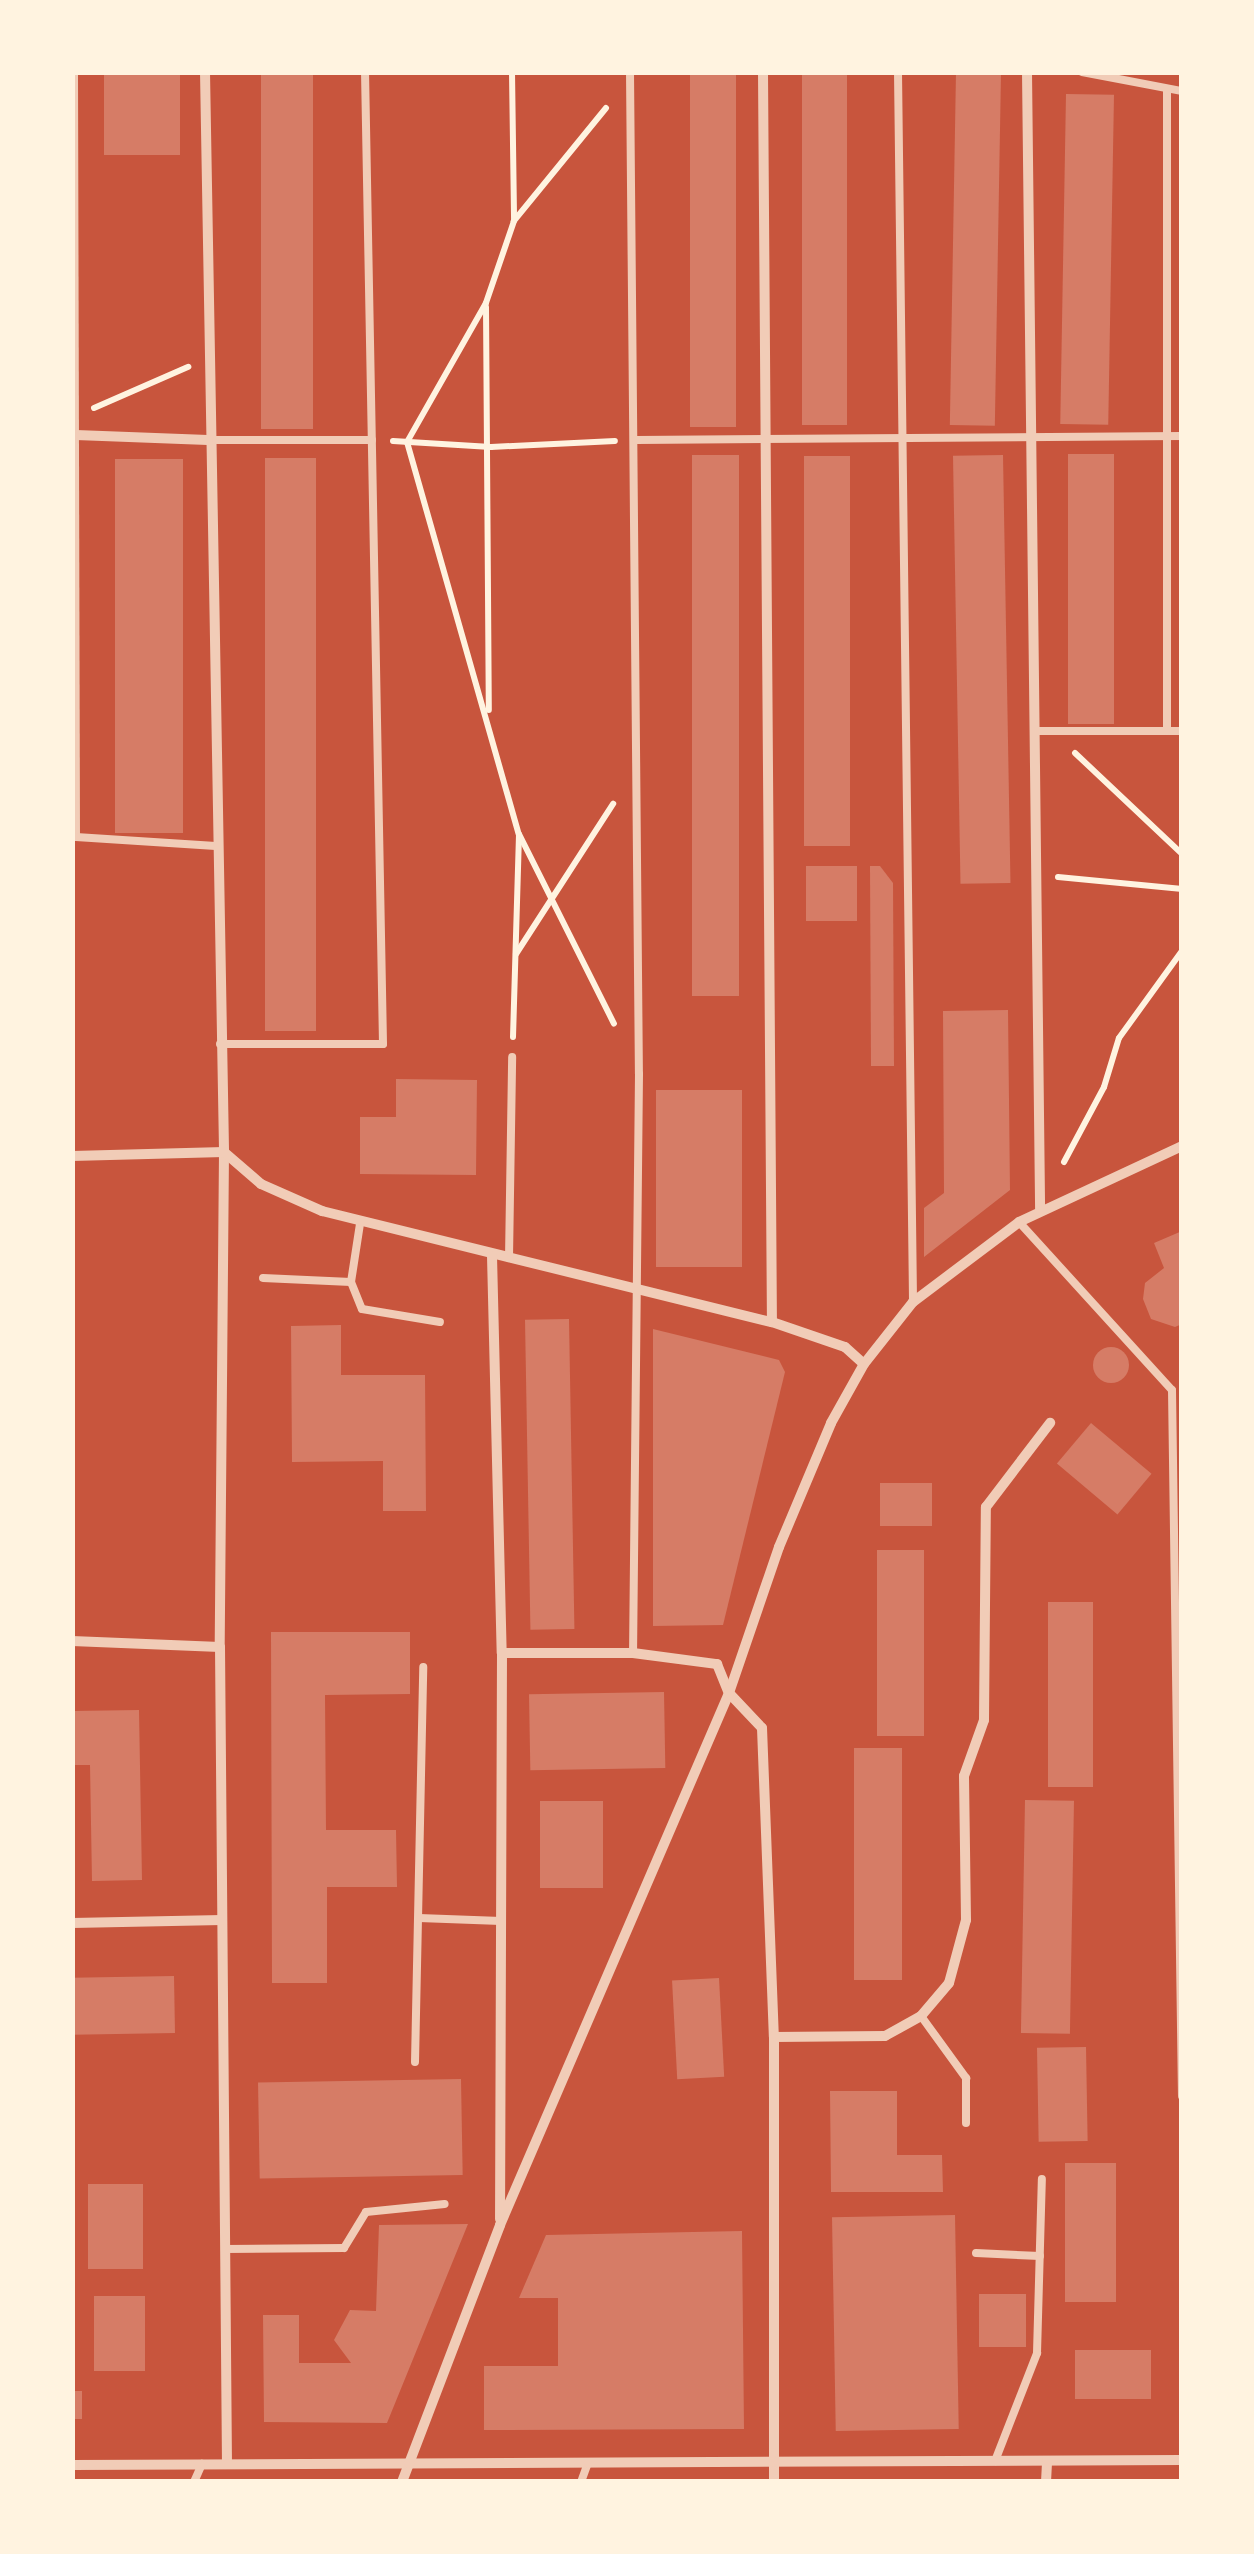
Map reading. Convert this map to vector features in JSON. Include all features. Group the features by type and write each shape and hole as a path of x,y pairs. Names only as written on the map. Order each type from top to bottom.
{"street":[{"path":"205,72 208,440 224,1152 220,1646 227,2464"},
{"path":"763,72 772,1322"},
{"path":"1028,72 1040,1209"},
{"path":"76,435 208,440"},
{"path":"402,2482 500,2226 729,1693 779,1547 831,1423 864,1364 914,1302 1019,1222 1182,1146"},
{"path":"72,1156 224,1152 262,1184 360,1224 772,1322 845,1347 864,1364"},
{"path":"492,1256 502,1652 500,2226"},
{"path":"774,2037 885,2036 921,2016 949,1982 966,1920 964,1776 984,1720 986,1507 1050,1423"},
{"path":"72,1641 220,1646"},
{"path":"502,1652 634,1653 717,1664 729,1693 762,1728 774,2037 774,2482"},
{"path":"72,1924 222,1920"},
{"path":"72,2465 1182,2460"},
{"path":"1046,2482 1047,2461"}],"lane":[{"path":"74,72 76,836 216,846"},
{"path":"220,1044 382,1044 365,72"},
{"path":"898,72 914,1302"},
{"path":"1082,72 1182,91"},
{"path":"630,75 639,1074 634,1653"},
{"path":"1166,731 1167,88"},
{"path":"636,440 1182,436"},
{"path":"208,440 372,440"},
{"path":"1035,731 1182,731"},
{"path":"509,1260 512,1057"},
{"path":"1019,1222 1172,1390 1182,2096"},
{"path":"360,1224 351,1282 362,1310 440,1322"},
{"path":"262,1278 351,1282"},
{"path":"415,2062 423,1667"},
{"path":"419,1918 501,1921"},
{"path":"921,2016 966,2078 966,2124"},
{"path":"994,2461 1037,2353 1042,2179"},
{"path":"225,2249 344,2248 366,2212 445,2204"},
{"path":"976,2253 1040,2256"},
{"path":"581,2482 588,2463"},
{"path":"194,2482 202,2464"}],"path":[{"path":"512,72 514,221"},
{"path":"630,75 514,221 486,303 407,442 518,834 639,1074"},
{"path":"486,303 491,447 489,721"},
{"path":"76,416 208,358"},
{"path":"372,440 491,447 636,440"},
{"path":"1035,731 1070,748 1182,854"},
{"path":"516,954 638,765"},
{"path":"512,1057 518,834"},
{"path":"1036,875 1182,889"},
{"path":"1040,1209 1104,1087 1119,1038 1182,950"}],"building":[{"path":"104,72 180,72 180,155 104,155"},
{"path":"261,72 313,72 313,429 261,429"},
{"path":"690,72 736,72 736,427 690,427"},
{"path":"802,72 847,72 847,425 802,425"},
{"path":"956,72 1001,73 995,426 950,425"},
{"path":"1066,94 1114,95 1108,425 1060,424"},
{"path":"1068,454 1114,454 1114,724 1068,724"},
{"path":"692,455 739,455 739,996 692,996"},
{"path":"1003,455 1010,883 960,884 953,456"},
{"path":"804,456 850,456 850,846 804,846"},
{"path":"265,458 316,458 316,1031 265,1031"},
{"path":"115,459 183,459 183,833 115,833"},
{"path":"806,866 857,866 857,921 806,921"},
{"path":"870,866 880,866 893,883 894,1066 871,1066"},
{"path":"1008,1010 1010,1190 924,1257 924,1208 944,1193 943,1011"},
{"path":"396,1079 477,1080 476,1175 360,1174 360,1117 396,1117"},
{"path":"656,1090 742,1090 742,1267 656,1267"},
{"path":"1182,1231 1182,1324 1175,1327 1151,1319 1143,1299 1145,1283 1164,1268 1154,1243"},
{"path":"569,1319 574,1629 530,1630 525,1320"},
{"path":"341,1325 341,1375 425,1375 426,1511 383,1511 383,1461 292,1462 291,1326"},
{"path":"653,1329 779,1360 785,1372 723,1625 653,1626"},
{"path":"1111,1347 1124,1352 1129,1365 1124,1378 1111,1383 1098,1378 1093,1365 1098,1352"},
{"path":"1091,1423 1152,1474 1117,1514 1057,1464"},
{"path":"880,1483 932,1483 932,1526 880,1526"},
{"path":"877,1550 924,1550 924,1736 877,1736"},
{"path":"1048,1602 1093,1602 1093,1787 1048,1787"},
{"path":"271,1632 410,1632 410,1694 325,1695 326,1830 396,1830 397,1887 327,1887 327,1983 272,1983"},
{"path":"664,1692 665,1768 530,1770 529,1694"},
{"path":"139,1710 142,1880 92,1881 90,1765 72,1765 72,1711"},
{"path":"854,1748 902,1748 902,1980 854,1980"},
{"path":"1025,1800 1074,1801 1070,2034 1021,2033"},
{"path":"540,1801 603,1801 603,1888 540,1888"},
{"path":"174,1976 175,2033 73,2035 72,1978"},
{"path":"719,1978 724,2077 677,2079 672,1980"},
{"path":"1086,2047 1088,2141 1039,2142 1037,2048"},
{"path":"461,2079 463,2175 260,2179 258,2083"},
{"path":"830,2091 897,2091 897,2155 942,2155 943,2192 831,2192"},
{"path":"1065,2163 1116,2163 1116,2302 1065,2302"},
{"path":"88,2184 143,2184 143,2269 88,2269"},
{"path":"955,2215 959,2429 836,2431 832,2217"},
{"path":"468,2224 387,2423 264,2422 263,2315 299,2315 299,2363 351,2363 334,2340 350,2310 376,2311 379,2225"},
{"path":"742,2231 744,2429 484,2430 484,2366 558,2366 558,2298 519,2298 546,2235"},
{"path":"979,2294 1026,2294 1026,2347 979,2347"},
{"path":"94,2296 145,2296 145,2371 94,2371"},
{"path":"1075,2350 1151,2350 1151,2399 1075,2399"},
{"path":"72,2391 82,2391 82,2419 72,2419"}]}
